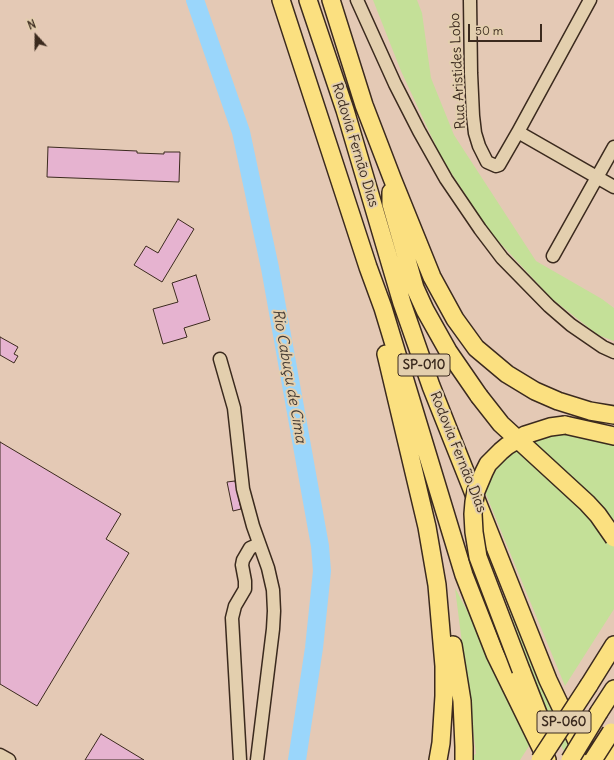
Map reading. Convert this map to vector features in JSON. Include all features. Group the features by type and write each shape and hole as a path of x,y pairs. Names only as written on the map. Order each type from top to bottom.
{"highway":[{"name":"Rodovia Fernão Dias","path":"281,0 368,268 383,308 464,575 495,654 547,760"},
{"name":"Rodovia Fernão Dias","path":"308,0 345,110 409,322 446,425 468,474 548,680 562,695 587,760"},
{"path":"331,0 364,105 392,178 424,259 440,293 455,319 476,348 507,374 535,391 569,405 590,411 614,415"},
{"path":"392,178 390,204 415,288 436,331 448,351 479,396 501,424 587,503 614,538"},
{"path":"368,268 376,312 427,527 437,585 444,666 443,720 438,760"},
{"path":"557,760 478,557 474,532 474,502 476,491 488,464 507,446 525,436 550,427 614,418"},
{"path":"565,425 614,436"},
{"path":"427,527 438,554 462,701 464,753"},
{"name":"SP-060","path":"540,760 614,645"},
{"name":"SP-060","path":"587,760 599,712 614,689"},
{"name":"SP-060","path":"587,760 612,729"},
{"path":"607,760 614,749"}],"street":[{"path":"356,0 395,84 419,130 446,179 480,229 502,258 549,306 602,347 614,352"},
{"name":"Rua Aristides Lobo","path":"470,0 473,116 475,133 479,146 487,162 492,166 500,165 518,132"},
{"path":"590,0 518,132 614,187"},
{"path":"553,256 614,147"},
{"path":"220,359 234,408 242,489 247,509 270,576 273,590 274,611 257,760"},
{"path":"240,760 232,618 235,606 245,589 242,565 243,560 250,548 259,544"},
{"path":"0,754 9,760"}],"green space":[{"path":"373,0 417,0 422,13 431,78 454,135 536,261 602,299 614,308 614,341 598,335 551,298 489,231 441,157 401,71"},
{"path":"572,433 614,442 614,609 565,686 485,492 501,459 541,437"},
{"path":"455,588 531,743 520,760 461,760 476,754"},
{"path":"503,593 554,715 576,760 568,760 549,720"}],"building":[{"path":"48,147 137,151 137,153 164,154 164,152 180,152 179,182 47,177"},
{"path":"178,219 194,229 162,282 134,265 146,246 158,253"},
{"path":"196,275 210,320 184,328 187,337 163,344 153,309 178,302 172,283"},
{"path":"0,337 18,347 14,354 18,356 14,363 0,355"},
{"path":"0,442 121,514 106,539 129,553 37,706 0,684"},
{"path":"235,481 241,509 233,511 227,482"},
{"path":"101,734 144,760 85,760"}],"waterway":[{"name":"Rio Cabuçu de Cima","path":"195,0 241,132 270,268 320,546 322,571 314,648 297,760"}]}
